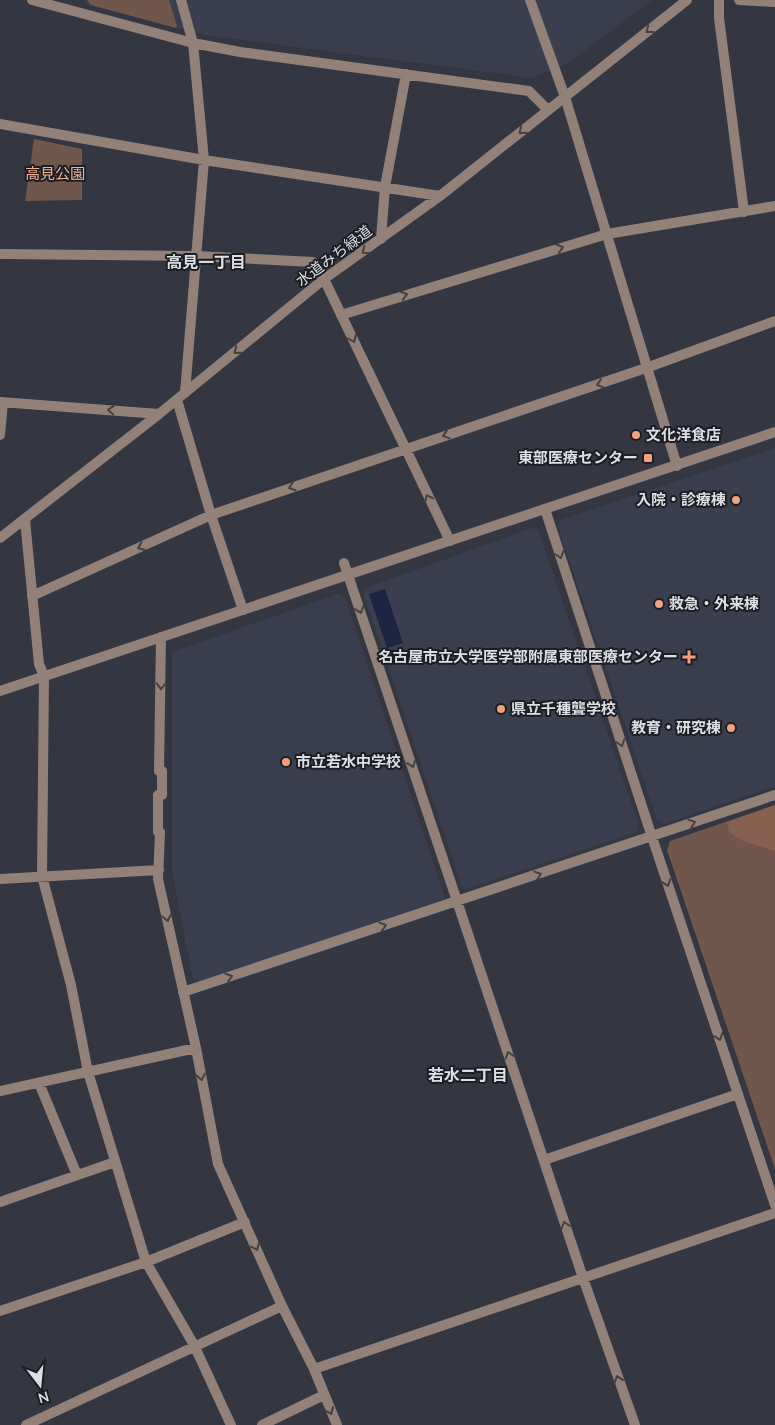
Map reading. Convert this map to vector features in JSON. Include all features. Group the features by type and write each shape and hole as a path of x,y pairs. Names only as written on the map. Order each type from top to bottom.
{"street":[{"path":"32,0 76,5 193,43 240,52 529,91 548,110"},
{"path":"181,0 193,43 204,160 197,256 181,396 211,515 243,610"},
{"path":"530,0 565,97 677,466"},
{"name":"水道みち緑道","path":"0,538 160,414 324,279 440,196 687,0"},
{"path":"719,0 719,18 744,212"},
{"path":"739,0 775,2"},
{"path":"381,239 385,187 406,74"},
{"path":"0,124 204,160 440,196"},
{"path":"341,315 607,234 775,206"},
{"path":"0,254 197,256 313,262 324,279 404,449 450,541"},
{"path":"32,596 211,515 646,368 775,320"},
{"path":"0,435 2,402 160,414"},
{"path":"0,692 775,432"},
{"path":"545,509 775,1205"},
{"path":"25,520 39,664 44,676 42,876 71,985 88,1072 146,1262 194,1345 231,1425"},
{"path":"344,564 583,1278 635,1425"},
{"path":"161,637 159,771 162,771 162,795 158,795 158,879 196,1048 218,1164 282,1306 314,1369 337,1425"},
{"path":"183,992 775,795"},
{"path":"0,879 159,870"},
{"path":"0,1091 196,1048"},
{"path":"39,1083 77,1175"},
{"path":"544,1160 738,1094"},
{"path":"0,1202 115,1162"},
{"path":"314,1369 775,1213"},
{"path":"0,1311 146,1262 244,1222"},
{"path":"26,1425 194,1345 282,1306"},
{"path":"262,1425 324,1395"}],"shaded area":[{"path":"85,0 652,0 570,62 532,78 205,35 84,4"},
{"name":"名古屋市立大学医学部附属東部医療センター","path":"775,448 775,786 664,824 657,820 558,527 561,520"},
{"name":"県立千種聾学校","path":"532,528 538,529 639,826 637,832 467,889 461,885 363,593 365,588"},
{"name":"市立若水中学校","path":"338,594 345,597 445,898 200,983 193,979 172,872 172,652"},
{"path":"775,805 775,851 743,841 729,832 727,822"}],"green space":[{"path":"87,0 169,0 177,26 176,28 91,5"},
{"name":"高見公園","path":"34,139 82,149 82,200 25,201"},
{"path":"775,805 775,1169 667,850 670,841"}],"water":[{"path":"385,589 403,643 387,648 369,594"}],"place":[{"name":"文化洋食店","path":"636,435"},
{"name":"東部医療センター","path":"648,458"},
{"name":"入院・診療棟","path":"736,500"},
{"name":"救急・外来棟","path":"659,604"},
{"name":"名古屋市立大学医学部附属東部医療センター","path":"689,657"},
{"name":"県立千種聾学校","path":"501,709"},
{"name":"教育・研究棟","path":"731,728"},
{"name":"市立若水中学校","path":"286,762"}],"district":[{"name":"高見一丁目","path":"206,262"},
{"name":"若水二丁目","path":"468,1075"}]}
